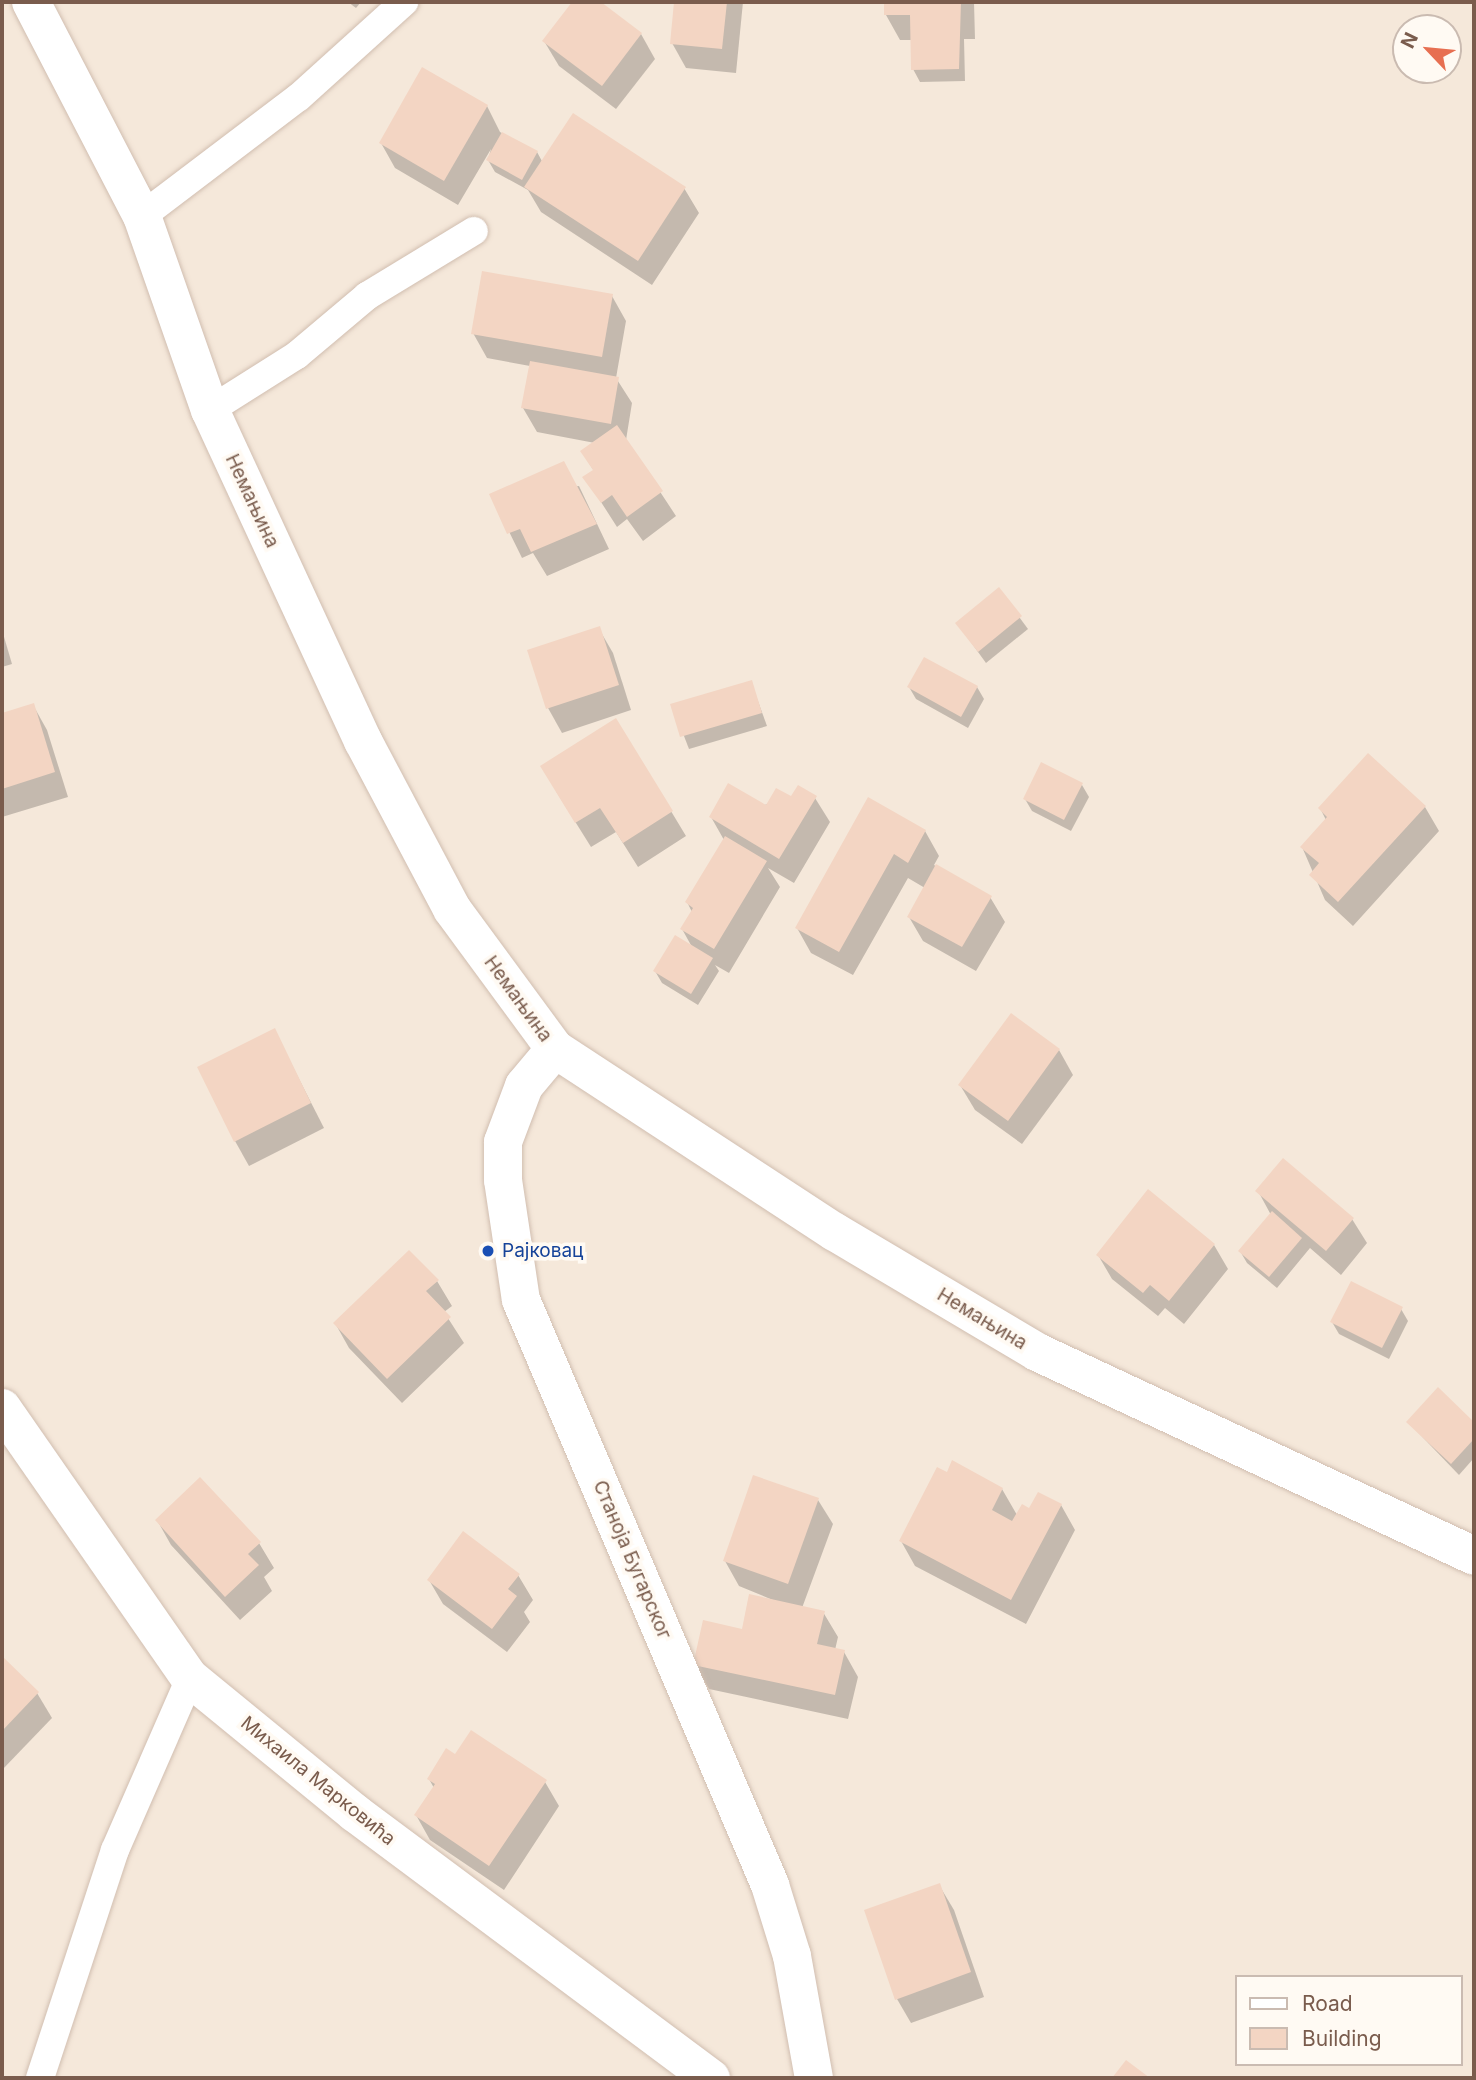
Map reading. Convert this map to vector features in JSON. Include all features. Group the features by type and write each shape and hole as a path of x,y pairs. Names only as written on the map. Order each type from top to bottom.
{"street":[{"name":"Немањина","path":"31,2 142,216 210,410 363,741 452,909 555,1049 835,1232 1037,1352 1474,1556"},
{"name":"Станоја Бугарског","path":"555,1049 524,1086 503,1142 503,1180 521,1300 770,1885 792,1956 814,2078"},
{"name":"Михаила Марковића","path":"2,1408 190,1678 355,1813 711,2078"}],"lane":[{"path":"142,216 299,97 404,2"},
{"path":"210,410 297,355 367,296 474,231"},
{"path":"40,2078 115,1850 190,1678"}],"shaded area":[{"path":"2,2 1474,2 1474,2078 2,2078"}],"building":[{"path":"572,2 601,2 642,33 602,86 542,41"},
{"path":"674,2 727,2 722,49 670,44"},
{"path":"884,2 961,2 959,69 911,70 910,15 884,15"},
{"path":"422,67 488,105 444,181 379,143"},
{"path":"573,113 686,187 638,261 524,187"},
{"path":"502,132 538,151 522,180 486,160"},
{"path":"482,271 613,294 602,357 471,334"},
{"path":"530,361 619,377 611,424 521,408"},
{"path":"617,425 663,491 627,517 612,495 601,503 582,477 593,470 580,451"},
{"path":"564,461 597,524 531,552 520,529 507,534 489,494"},
{"path":"999,587 1022,616 978,652 955,623"},
{"path":"600,626 619,685 546,709 527,650"},
{"path":"924,657 978,686 961,717 907,687"},
{"path":"752,680 762,713 680,737 670,704"},
{"path":"34,703 55,772 2,789 2,713"},
{"path":"616,718 673,811 623,843 600,808 575,823 540,766"},
{"path":"1368,753 1426,806 1338,902 1309,875 1319,863 1300,847 1327,817 1318,808"},
{"path":"1041,762 1083,783 1064,820 1023,799"},
{"path":"728,783 766,805 776,788 791,796 798,785 817,796 779,859 709,817"},
{"path":"868,797 926,830 908,863 894,854 839,952 795,928"},
{"path":"725,836 767,861 714,949 680,929 693,908 685,902"},
{"path":"936,864 992,896 962,947 907,917"},
{"path":"675,935 713,958 691,994 653,971"},
{"path":"1011,1013 1060,1049 1008,1121 958,1085"},
{"path":"275,1028 311,1103 234,1142 197,1067"},
{"path":"1283,1158 1354,1218 1326,1251 1255,1191"},
{"path":"1148,1189 1215,1244 1169,1301 1150,1285 1143,1293 1096,1255"},
{"path":"1272,1211 1302,1238 1269,1277 1238,1251"},
{"path":"409,1250 439,1280 426,1291 451,1317 387,1379 333,1323"},
{"path":"1351,1281 1403,1307 1382,1348 1330,1322"},
{"path":"1438,1387 1474,1422 1474,1439 1451,1464 1406,1422"},
{"path":"952,1460 1003,1488 992,1510 1012,1521 1022,1504 1029,1508 1038,1492 1062,1504 1011,1600 899,1541 937,1467 947,1472"},
{"path":"753,1475 819,1498 788,1584 723,1561"},
{"path":"200,1477 261,1542 248,1554 259,1565 225,1597 155,1520"},
{"path":"463,1531 520,1574 508,1589 517,1596 492,1629 427,1580"},
{"path":"749,1594 825,1611 817,1644 845,1650 835,1695 693,1665 703,1620 742,1629"},
{"path":"2,1656 39,1692 2,1731"},
{"path":"471,1730 547,1780 489,1866 414,1815 435,1784 427,1779 446,1748 455,1754"},
{"path":"940,1883 971,1972 895,2000 864,1910"},
{"path":"1126,2060 1150,2078 1112,2078"}],"place":[{"name":"Рајковац","path":"488,1251"}]}
